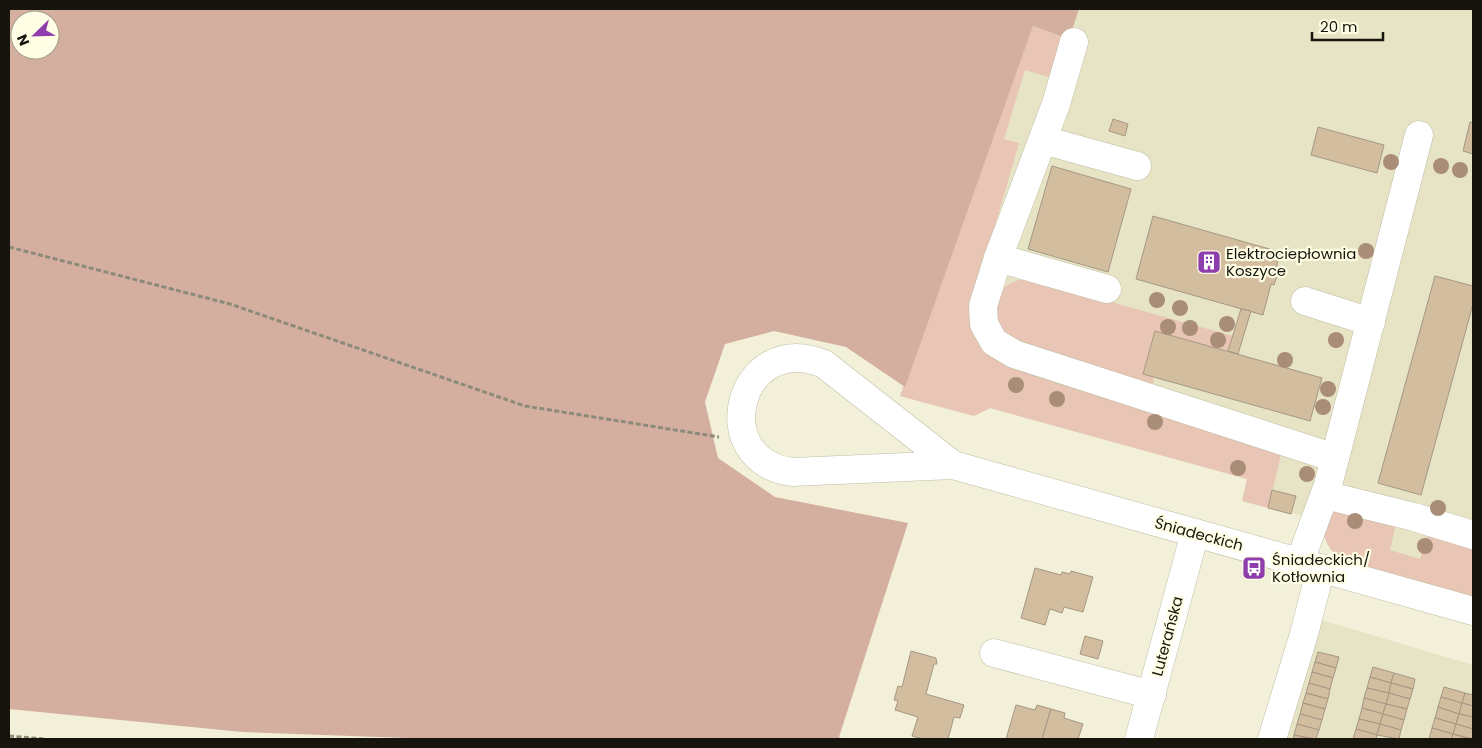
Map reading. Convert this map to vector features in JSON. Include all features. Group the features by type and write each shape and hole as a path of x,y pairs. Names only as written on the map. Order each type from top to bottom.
{"street":[{"path":"1074,42 1056,104 998,258 983,306 984,324 994,342 1014,354 1335,458"},
{"path":"1272,739 1304,634 1311,565 1325,495 1419,134"},
{"path":"1042,140 1137,166"},
{"path":"998,258 1107,289"},
{"path":"1305,301 1371,322"},
{"path":"806,358 824,364 953,465 792,472 777,468 764,461 754,452 747,441 741,422 741,408 745,393 752,381 765,368 774,363 789,359 806,358"},
{"name":"Śniadeckich","path":"953,465 1473,610"},
{"path":"1325,495 1414,517 1473,535"},
{"name":"Luterańska","path":"1139,739 1194,533"},
{"path":"994,653 1152,695"}],"path":[{"path":"9,247 230,304 526,406 747,441"},
{"path":"9,736 44,739"}],"shaded area":[{"path":"9,9 1079,9 1069,39 1033,26 905,387 846,347 774,331 725,344 705,402 718,458 775,497 908,523 839,737 844,739 433,739 242,732 9,709"},
{"path":"1039,9 1473,9 1473,574 1343,537 1307,517 1242,501 1247,479 990,408 974,416 900,396"},
{"path":"1033,26 1069,39 1052,78 1025,70 1004,139 1019,143 980,278 975,328 1282,451 1268,508 1242,501 1247,479 990,408 974,416 900,396"},
{"path":"1018,280 1032,280 1233,336 1228,351 1155,331 1143,374 1154,377 1153,386 1013,347 993,323 994,308 1000,292"},
{"path":"1332,507 1396,523 1390,550 1420,559 1429,530 1473,540 1473,600 1344,564 1331,549 1324,535 1325,524"},
{"path":"1298,613 1473,665 1473,739 1263,739"}],"building":[{"path":"1113,119 1128,124 1125,136 1109,131"},
{"path":"1470,122 1473,123 1473,154 1463,151"},
{"path":"1318,127 1384,145 1377,173 1311,155"},
{"path":"1052,166 1131,189 1108,272 1028,249"},
{"name":"Elektrociepłownia Koszyce","path":"1153,216 1280,252 1275,273 1278,273 1274,285 1271,284 1263,315 1136,279"},
{"path":"1435,276 1473,286 1473,304 1421,495 1378,483"},
{"path":"1241,309 1251,311 1238,354 1228,351"},
{"path":"1155,331 1322,378 1310,421 1143,374"},
{"path":"1272,490 1296,496 1291,514 1268,508"},
{"path":"1035,568 1061,575 1062,572 1070,574 1071,571 1093,577 1083,612 1064,607 1062,613 1050,609 1045,625 1021,618"},
{"path":"1085,636 1103,641 1098,659 1080,654"},
{"path":"911,651 936,658 937,664 934,664 926,694 964,705 960,718 954,717 948,739 923,739 912,736 918,717 895,710 898,701 894,700 898,686 902,687"},
{"path":"1318,652 1339,657 1336,668 1315,662"},
{"path":"1315,662 1336,668 1333,678 1312,672"},
{"path":"1373,667 1394,673 1391,683 1370,677"},
{"path":"1312,672 1333,678 1330,689 1309,683"},
{"path":"1394,673 1415,679 1413,689 1391,683"},
{"path":"1370,677 1391,683 1389,693 1367,688"},
{"path":"1309,683 1330,689 1328,699 1306,693"},
{"path":"1391,683 1413,689 1410,699 1389,693"},
{"path":"1444,687 1465,693 1462,703 1441,697"},
{"path":"1367,688 1389,693 1386,704 1364,698"},
{"path":"1306,693 1328,699 1325,709 1303,703"},
{"path":"1389,693 1410,699 1407,709 1386,704"},
{"path":"1465,693 1473,695 1473,706 1462,703"},
{"path":"1441,697 1462,703 1459,714 1438,707"},
{"path":"1364,698 1386,704 1383,714 1362,708"},
{"path":"1303,703 1325,709 1322,720 1300,714"},
{"path":"1462,703 1473,706 1473,717 1459,714"},
{"path":"1386,704 1407,709 1404,720 1383,714"},
{"path":"1016,705 1035,710 1037,705 1051,709 1042,739 1006,739"},
{"path":"1438,707 1459,714 1456,724 1435,718"},
{"path":"1362,708 1383,714 1380,724 1359,719"},
{"path":"1051,709 1065,713 1064,718 1083,724 1078,739 1042,739"},
{"path":"1300,714 1322,720 1319,730 1297,724"},
{"path":"1383,714 1404,720 1401,730 1380,724"},
{"path":"1459,714 1473,717 1473,729 1456,724"},
{"path":"1435,718 1456,724 1453,734 1432,728"},
{"path":"1359,719 1380,724 1377,735 1356,729"},
{"path":"1297,724 1319,730 1316,739 1294,735"},
{"path":"1380,724 1401,730 1399,739 1377,735"},
{"path":"1456,724 1473,729 1473,739 1453,734"},
{"path":"1432,728 1453,734 1451,739 1429,739"},
{"path":"1356,729 1377,735 1376,739 1353,739"},
{"path":"1453,734 1470,739 1451,739"},
{"path":"1294,735 1311,739 1293,739"}],"place":[{"name":"Elektrociepłownia Koszyce","path":"1209,262"},
{"name":"Śniadeckich/ Kotłownia","path":"1254,568"}]}
